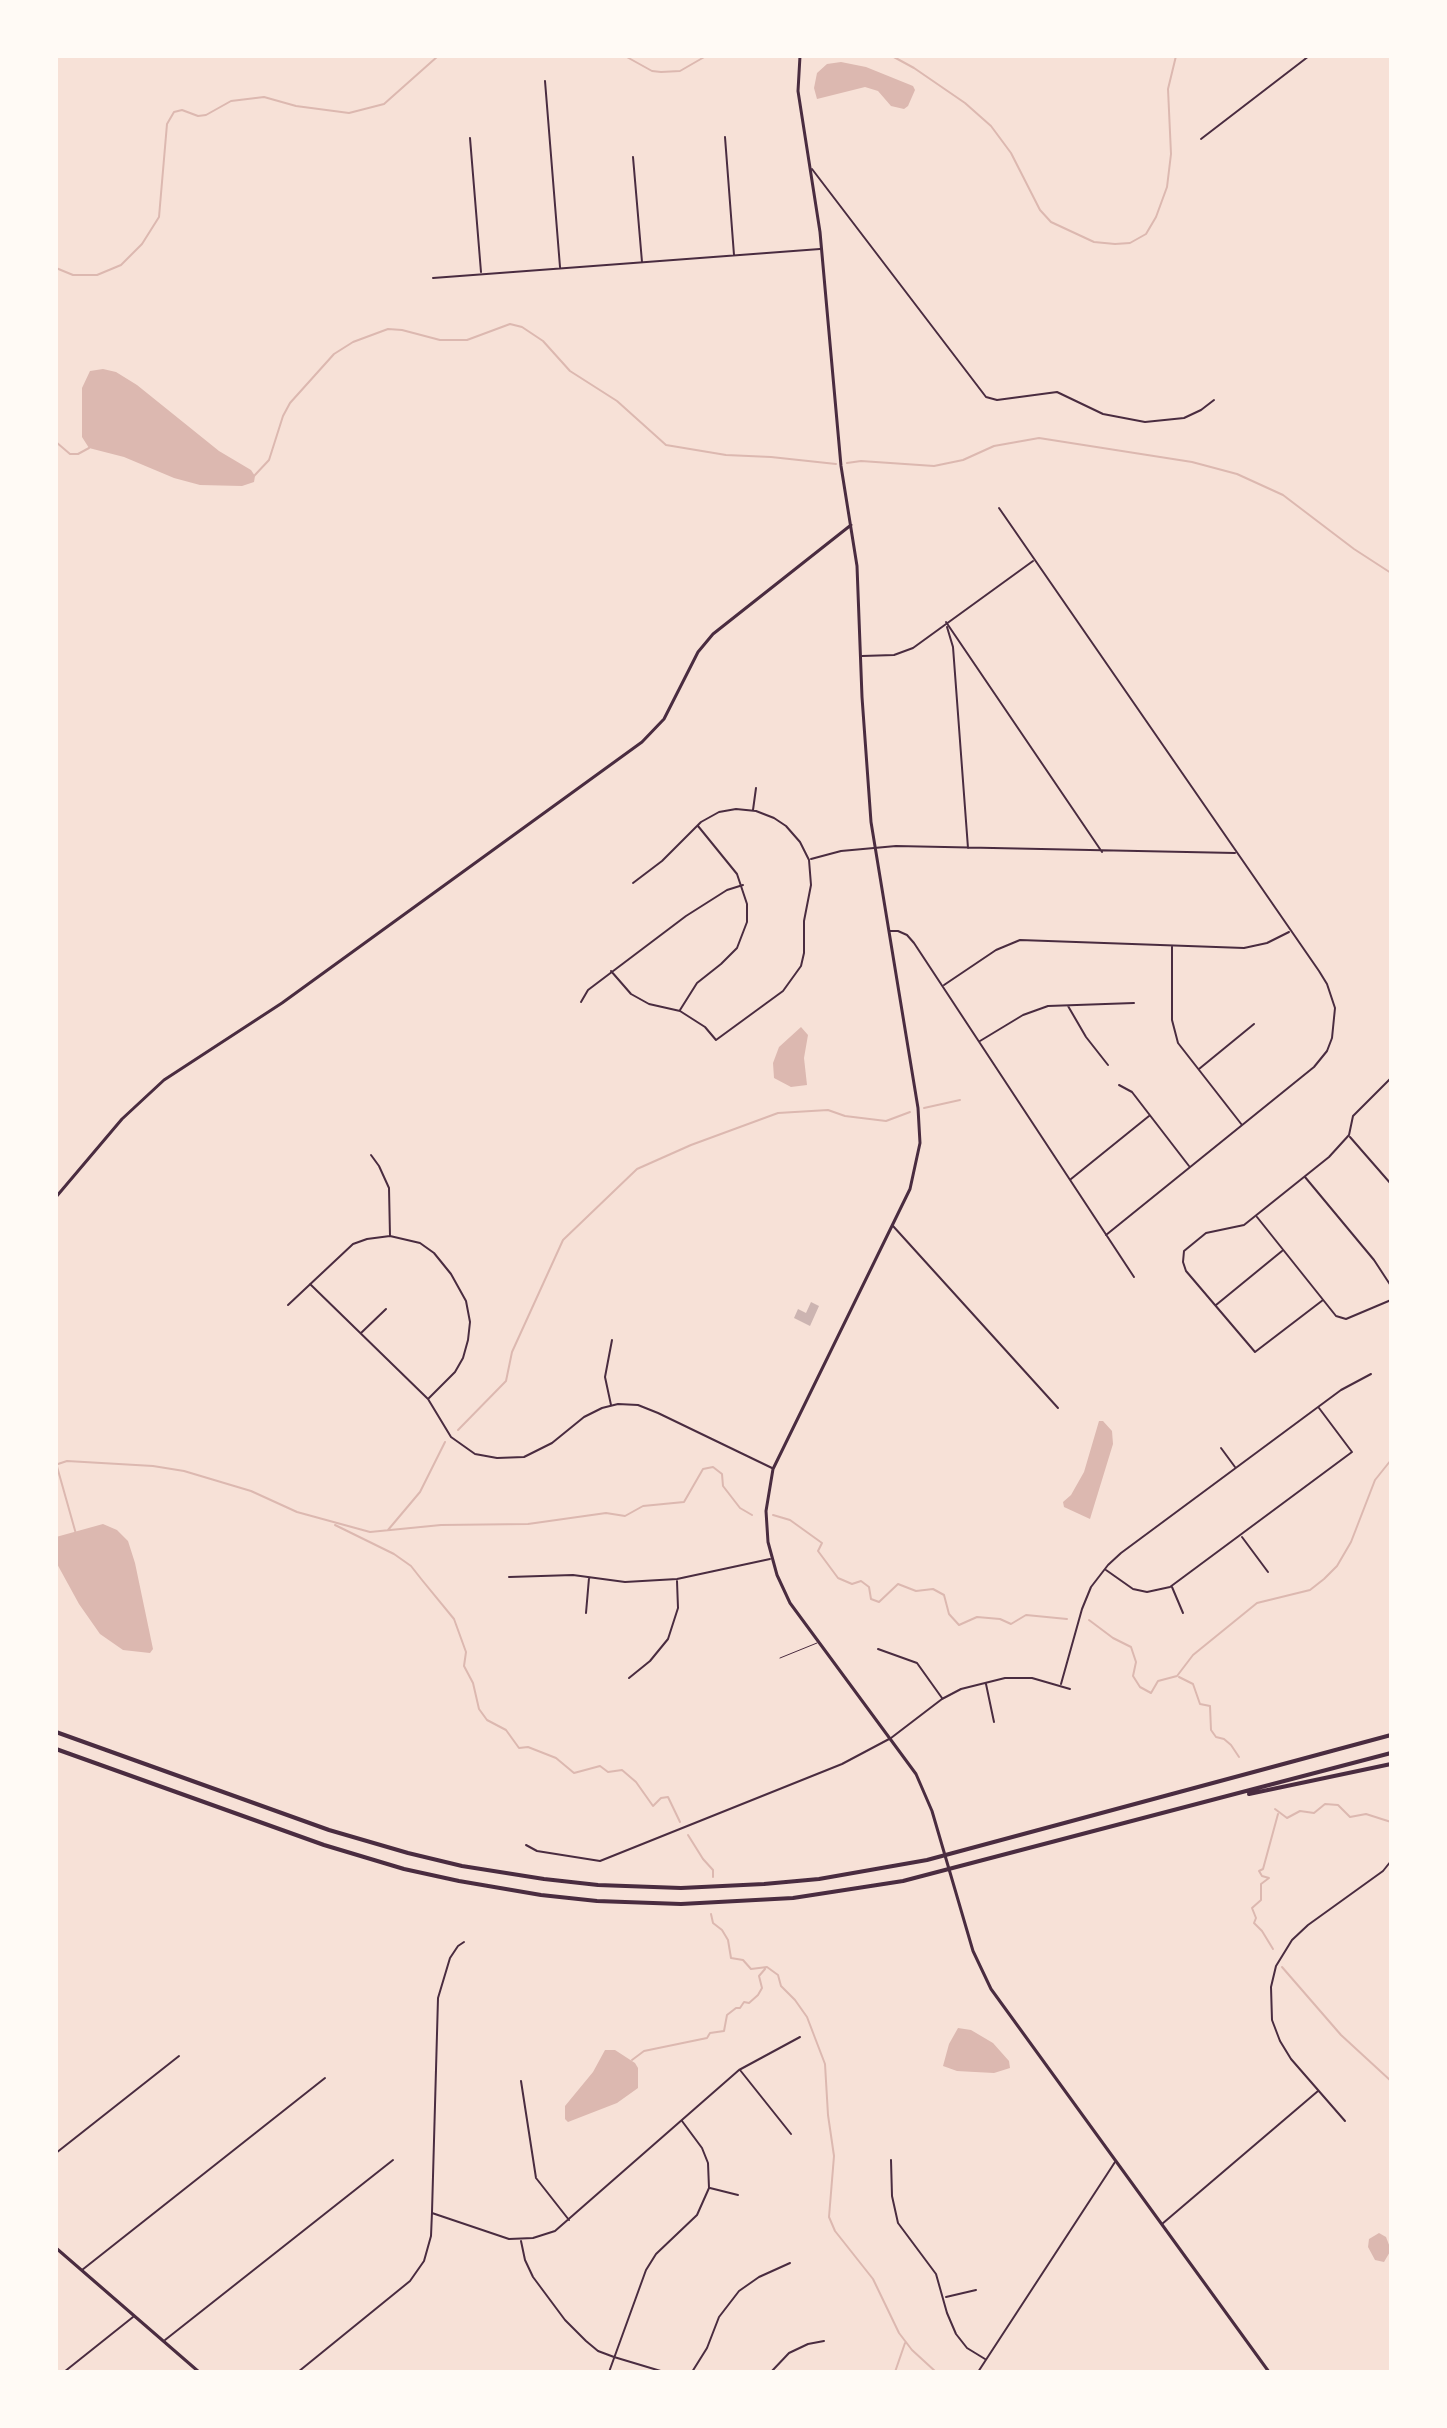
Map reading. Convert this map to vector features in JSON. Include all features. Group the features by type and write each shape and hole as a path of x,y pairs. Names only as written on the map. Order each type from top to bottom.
{"highway":[{"path":"56,1732 316,1825 408,1853 462,1866 544,1879 598,1885 681,1888 791,1882 914,1863 1391,1735"},
{"path":"56,1749 297,1836 404,1869 514,1891 625,1902 737,1902 876,1887 959,1868 1391,1753"},
{"path":"1211,1801 1391,1764"}],"street":[{"path":"800,56 798,91 822,249 838,442 857,566 860,656 874,847 918,1108 920,1143 915,1175 773,1469 766,1511 771,1558 790,1603 891,1738 921,1785 973,1951 991,1989 1269,2372"},
{"path":"1201,139 1309,56"},
{"path":"545,81 560,268"},
{"path":"725,137 734,255"},
{"path":"470,138 481,275"},
{"path":"633,157 642,262"},
{"path":"811,168 986,397 997,400 1057,392 1103,414 1145,422 1184,418 1214,400"},
{"path":"433,278 822,249"},
{"path":"999,508 1319,971 1335,1008 1332,1038 1327,1051 1314,1067 1106,1235"},
{"path":"56,1197 122,1119 164,1080 282,1003 642,742 664,719 698,652 713,634 851,525"},
{"path":"860,656 894,655 907,651 1034,560"},
{"path":"946,622 953,647 968,848"},
{"path":"946,622 1102,852"},
{"path":"753,810 756,788"},
{"path":"611,971 631,994 649,1004 680,1011 705,1027 716,1040 772,1001 801,966 805,912 811,885 809,860 800,842 774,818 753,810 719,812 697,825 662,861 633,883"},
{"path":"680,1011 697,983 731,955 743,937 747,904 737,874 697,825"},
{"path":"809,860 841,851 874,847 1236,853"},
{"path":"581,1002 588,990 611,971 686,916 727,890 743,885"},
{"path":"888,931 907,935 1134,1277"},
{"path":"942,986 996,950 1020,940 1257,947 1290,932"},
{"path":"1172,945 1172,1020 1178,1043 1242,1125"},
{"path":"979,1042 1023,1015 1048,1006 1134,1003"},
{"path":"1068,1004 1086,1037 1108,1065"},
{"path":"1198,1070 1254,1024"},
{"path":"1323,1300 1255,1352 1186,1271 1184,1251 1206,1233 1236,1228 1256,1216 1341,1146 1349,1135 1353,1116 1391,1078"},
{"path":"1387,1082 1391,1087"},
{"path":"1119,1085 1128,1087 1190,1167"},
{"path":"1071,1179 1150,1115"},
{"path":"1349,1135 1391,1184"},
{"path":"371,1155 389,1188 390,1236"},
{"path":"1305,1176 1374,1260 1391,1286"},
{"path":"1256,1216 1336,1316 1346,1319 1391,1300"},
{"path":"892,1225 1058,1408"},
{"path":"288,1305 353,1244 390,1236 420,1243 434,1253 451,1274 466,1301 470,1322 463,1358 455,1372 428,1399"},
{"path":"1216,1305 1283,1251"},
{"path":"310,1284 428,1399 444,1428 458,1444 486,1458 511,1459 537,1452 584,1417 612,1405 638,1405 773,1469"},
{"path":"361,1333 386,1309"},
{"path":"612,1340 605,1377 612,1405"},
{"path":"1060,1685 1091,1587 1121,1553 1341,1390 1371,1374"},
{"path":"1105,1569 1133,1589 1147,1592 1172,1586 1352,1452 1318,1407"},
{"path":"1221,1448 1235,1468"},
{"path":"1241,1536 1268,1572"},
{"path":"509,1577 589,1576 625,1582 677,1579 771,1558"},
{"path":"586,1613 589,1576"},
{"path":"629,1678 650,1661 668,1639 678,1608 677,1579"},
{"path":"1172,1586 1183,1613"},
{"path":"878,1649 917,1663 932,1680 942,1699"},
{"path":"526,1845 537,1851 600,1861 804,1781 891,1738 942,1699 961,1689 985,1681 1032,1678 1070,1689"},
{"path":"985,1681 994,1722"},
{"path":"1345,2121 1291,2059 1280,2041 1272,2020 1270,1998 1276,1966 1292,1940 1383,1871 1391,1861"},
{"path":"298,2372 410,2281 429,2249 438,1998 450,1958 464,1942"},
{"path":"432,2212 491,2234 521,2240 555,2231 739,2070 800,2037"},
{"path":"56,2153 179,2056"},
{"path":"739,2070 791,2134"},
{"path":"82,2270 325,2078"},
{"path":"521,2081 536,2178 570,2221"},
{"path":"1162,2224 1319,2090"},
{"path":"609,2372 646,2270 656,2254 697,2215 709,2188 708,2163 702,2148 681,2120"},
{"path":"163,2341 393,2160"},
{"path":"891,2160 892,2196 898,2223 932,2266 956,2334 967,2348 986,2360"},
{"path":"978,2372 1115,2161"},
{"path":"709,2188 738,2195"},
{"path":"521,2240 529,2269 552,2304 586,2341 598,2351 664,2372"},
{"path":"56,2248 199,2372"},
{"path":"692,2372 707,2348 719,2317 739,2291 759,2277 790,2263"},
{"path":"944,2297 976,2290"},
{"path":"64,2372 134,2316"},
{"path":"771,2372 789,2353 824,2341"}],"lane":[{"path":"780,1658 819,1642"}],"shaded area":[{"path":"841,62 866,67 913,86 915,90 908,106 904,109 891,106 878,91 865,87 817,99 814,88 817,73 827,64"},
{"path":"103,369 116,372 137,385 219,451 251,470 255,476 254,482 242,486 200,485 174,478 124,457 89,448 82,437 82,388 90,371"},
{"path":"801,1027 808,1035 804,1058 807,1085 791,1087 774,1078 773,1063 779,1047"},
{"path":"1099,1421 1103,1421 1112,1431 1113,1444 1090,1519 1064,1507 1063,1502 1071,1495 1084,1472"},
{"path":"103,1524 117,1530 128,1541 153,1649 150,1653 123,1650 100,1634 56,1562 56,1537"},
{"path":"958,2028 971,2030 993,2043 1009,2061 1010,2068 994,2073 957,2071 943,2066 949,2044"},
{"path":"605,2050 615,2050 635,2063 638,2088 617,2103 568,2122 565,2106 593,2072"},
{"path":"1379,2233 1386,2237 1391,2250 1384,2262 1375,2260 1368,2247 1369,2239"}],"building":[{"path":"811,1302 819,1306 810,1326 794,1318 798,1309 806,1313"}],"waterway":[{"path":"56,268 73,275 97,275 121,265 142,244 159,217 167,124 174,112 182,110 198,116 206,115 231,101 264,97 296,106 349,113 384,104 438,56"},
{"path":"625,56 652,71 661,72 680,71 706,56"},
{"path":"892,56 965,103 991,126 1011,153 1040,210 1051,222 1094,242 1115,244 1130,243 1146,234 1167,187 1171,154 1168,89 1176,56"},
{"path":"254,476 269,460 290,403 334,354 353,342 388,329 440,340 467,340 510,324 522,327 543,341 570,371 617,401 666,445 726,455 836,464"},
{"path":"847,463 861,461 934,466 963,460 994,446 1039,438 1192,462 1237,474 1283,495 1391,573"},
{"path":"56,442 70,454 78,454 89,448"},
{"path":"924,1108 960,1100"},
{"path":"458,1430 506,1381 512,1352 563,1240 637,1169 778,1113 828,1110 845,1116 886,1121 910,1112"},
{"path":"388,1530 420,1492 445,1442"},
{"path":"1089,1620 1131,1647 1136,1662 1133,1676 1140,1687 1151,1693 1158,1681 1177,1676 1193,1655 1257,1603 1310,1590 1324,1579 1337,1566 1351,1542 1375,1480 1391,1460"},
{"path":"58,1464 67,1461 184,1471 251,1491 297,1512 370,1532 441,1525 528,1524 606,1513 625,1516 643,1506 684,1502 703,1469 713,1467 722,1474 723,1486 740,1508 752,1515"},
{"path":"56,1463 76,1534"},
{"path":"773,1515 790,1520 822,1543 818,1551 838,1578 852,1584 861,1581 869,1587 871,1599 879,1602 898,1584 916,1591 933,1589 944,1595 949,1614 959,1625 977,1617 1000,1619 1011,1624 1026,1615 1067,1619"},
{"path":"335,1525 394,1554 411,1566 454,1619 466,1652 464,1666 473,1683 479,1709 487,1720 506,1730 519,1748 528,1747 556,1758 574,1773 600,1766 608,1772 622,1770 636,1782 653,1806 661,1798 668,1797 680,1822"},
{"path":"1179,1677 1193,1684 1200,1704 1210,1706 1211,1730 1216,1737 1231,1745 1239,1757"},
{"path":"1275,1809 1287,1818 1300,1811 1314,1813 1325,1804 1338,1805 1350,1817 1366,1814 1391,1822"},
{"path":"1273,1949 1254,1923 1256,1918 1252,1908 1261,1900 1261,1884 1269,1878 1259,1871 1263,1869 1278,1814"},
{"path":"688,1835 713,1870 713,1877"},
{"path":"711,1914 713,1923 728,1940 731,1958 743,1960 751,1969 767,1967 778,1975 781,1986 807,2017 825,2064 834,2156 829,2217 835,2231 873,2279 899,2333 936,2372"},
{"path":"1282,1967 1341,2035 1391,2081"},
{"path":"632,2060 644,2051 707,2038 710,2033 724,2031 727,2015 758,1995 762,1988 759,1976 765,1969"},
{"path":"895,2372 905,2343"}]}
